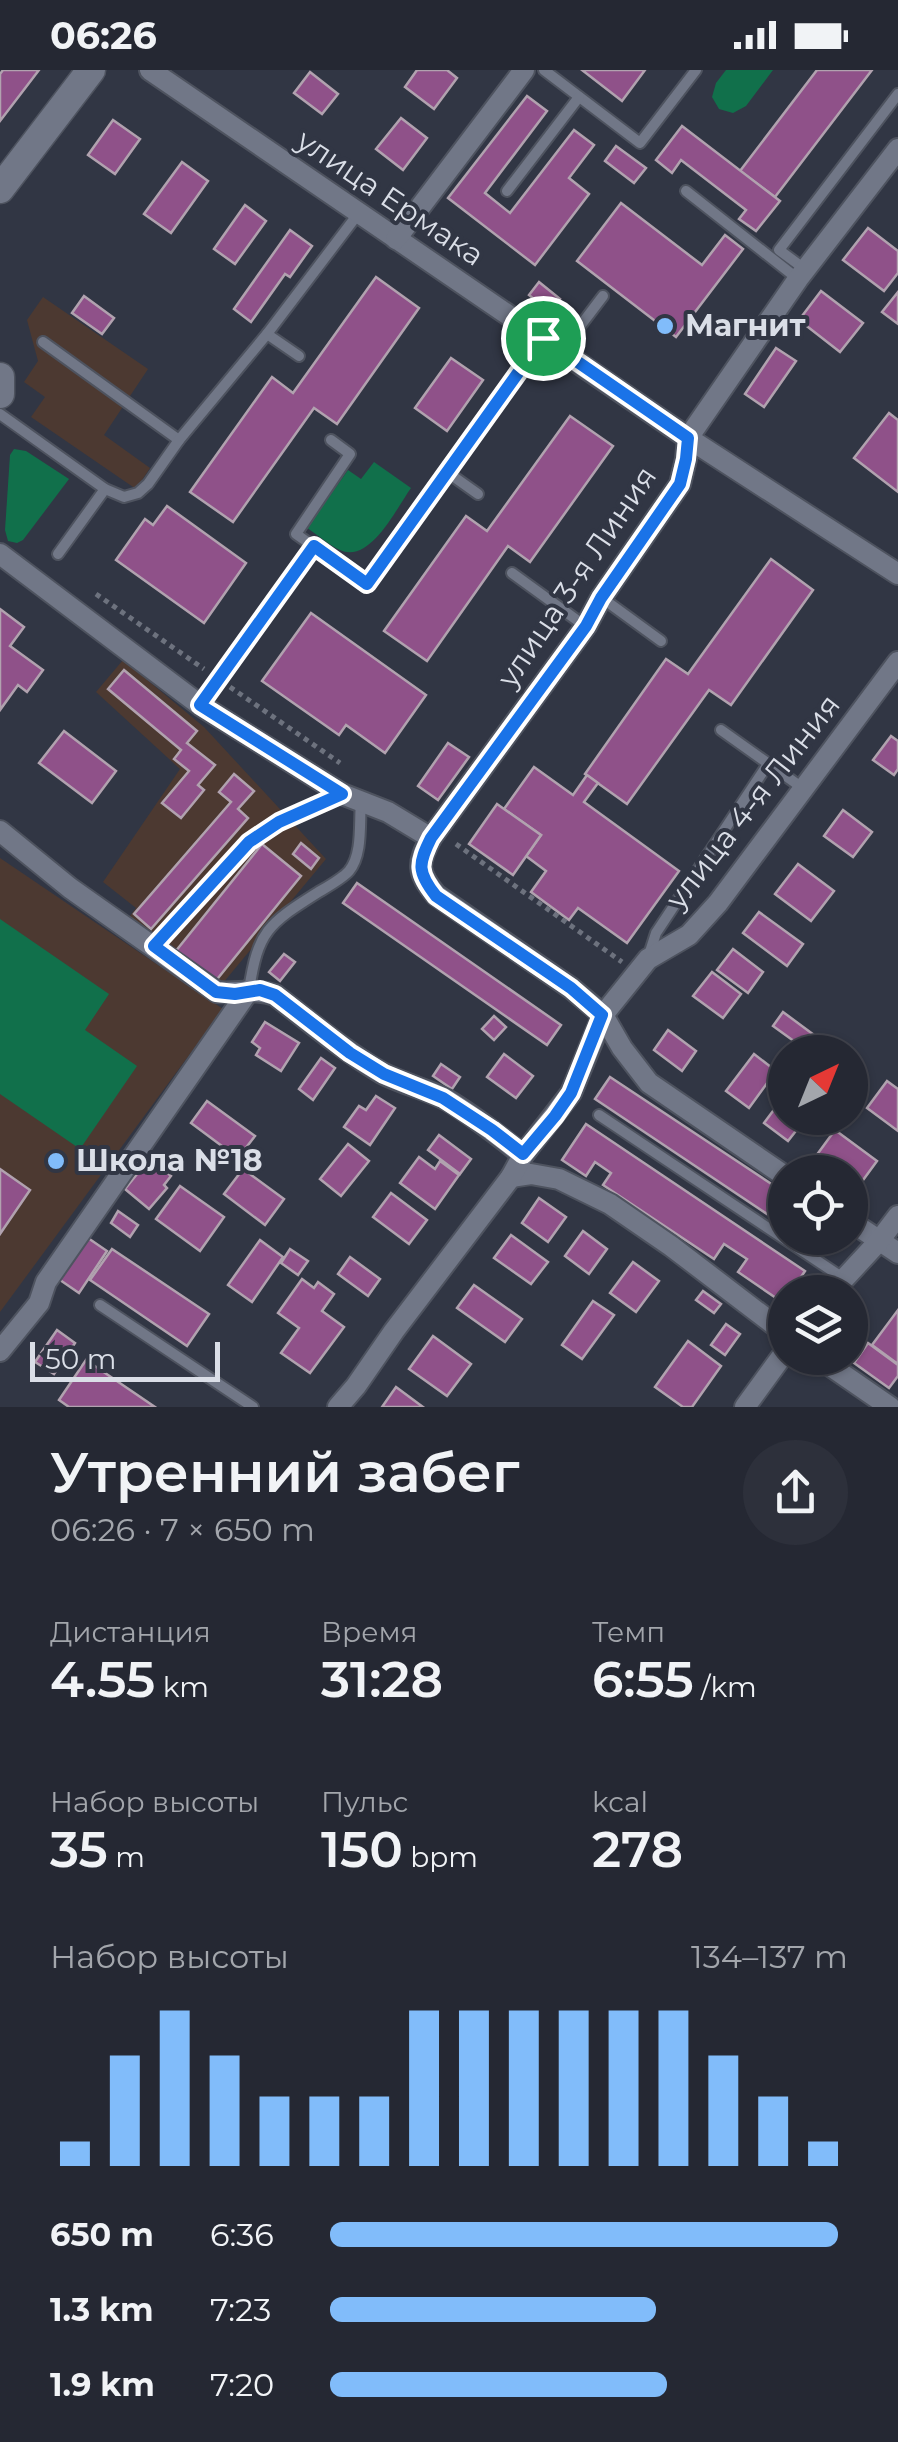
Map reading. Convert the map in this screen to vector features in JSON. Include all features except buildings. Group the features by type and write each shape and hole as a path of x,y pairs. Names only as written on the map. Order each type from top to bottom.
{"main road":[{"path":"0,189 91,70"},
{"path":"0,377 0,394"}],"street":[{"name":"улица Ермака","path":"150,70 688,438 898,574"},
{"path":"396,239 524,70"},
{"name":"улица 3-я Линия","path":"431,838 586,626 680,484 688,438 802,275 898,149"},
{"path":"0,554 200,705 351,798 388,812 431,838 421,858 422,878 436,896 571,988 602,1015 650,1083 768,1164"},
{"name":"улица 4-я Линия","path":"338,1407 571,1093 602,1015 648,958 689,935 718,903 898,662"},
{"path":"0,831 70,888 216,992 260,990 275,995 350,1053 384,1074 443,1098 523,1154"},
{"path":"0,1351 38,1302 46,1282 249,990"},
{"path":"510,1177 532,1174 559,1178 610,1204 768,1320"},
{"path":"848,1275 898,1216"},
{"path":"868,1233 898,1254"},
{"path":"745,1407 768,1375"},
{"path":"844,1375 890,1407"}],"lane":[{"path":"544,70 640,143 696,70"},
{"path":"802,275 779,250 898,94"},
{"path":"507,191 579,96"},
{"path":"686,191 802,275"},
{"path":"0,414 104,489 124,497 138,493 358,214"},
{"path":"562,350 603,296"},
{"path":"267,334 298,356"},
{"path":"330,440 350,454 296,534 367,584 543,338"},
{"path":"44,342 179,440"},
{"path":"447,472 478,494"},
{"path":"58,554 104,489"},
{"path":"200,705 314,546"},
{"path":"512,573 586,626"},
{"path":"601,598 661,641"},
{"path":"721,730 804,789"},
{"path":"648,958 656,933 768,764"},
{"path":"154,946 249,842 279,822 351,798 357,854 349,871 285,913 267,931 254,958 249,990"},
{"path":"600,1115 824,1275"},
{"path":"100,1306 253,1407"}],"shaded area":[{"path":"43,297 148,369 104,435 150,468 136,489 31,417 45,397 24,382 38,361 27,320"},
{"path":"123,660 204,727 326,859 218,989 127,920 136,908 103,882 180,769 96,692"},
{"name":"Школа №18","path":"0,858 223,1009 0,1312"}],"green space":[{"path":"726,70 773,70 746,106 733,113 719,109 712,97"},
{"path":"14,449 26,451 69,479 17,543 8,541 5,530 10,455"},
{"path":"374,462 411,488 372,542 351,552 340,550 307,528 348,470 361,479"},
{"path":"0,919 109,994 85,1030 137,1066 80,1149 0,1094"}],"place":[{"name":"Магнит","path":"665,326"},
{"name":"Школа №18","path":"56,1161"}],"route":[{"path":"543,338 688,438 680,484 586,626 431,838 421,858 422,878 436,896 571,988 602,1015 571,1093 523,1154 443,1098 384,1074 350,1053 275,995 260,990 216,992 154,946 249,842 279,822 342,794 200,705 314,546 367,584 543,338"}]}
